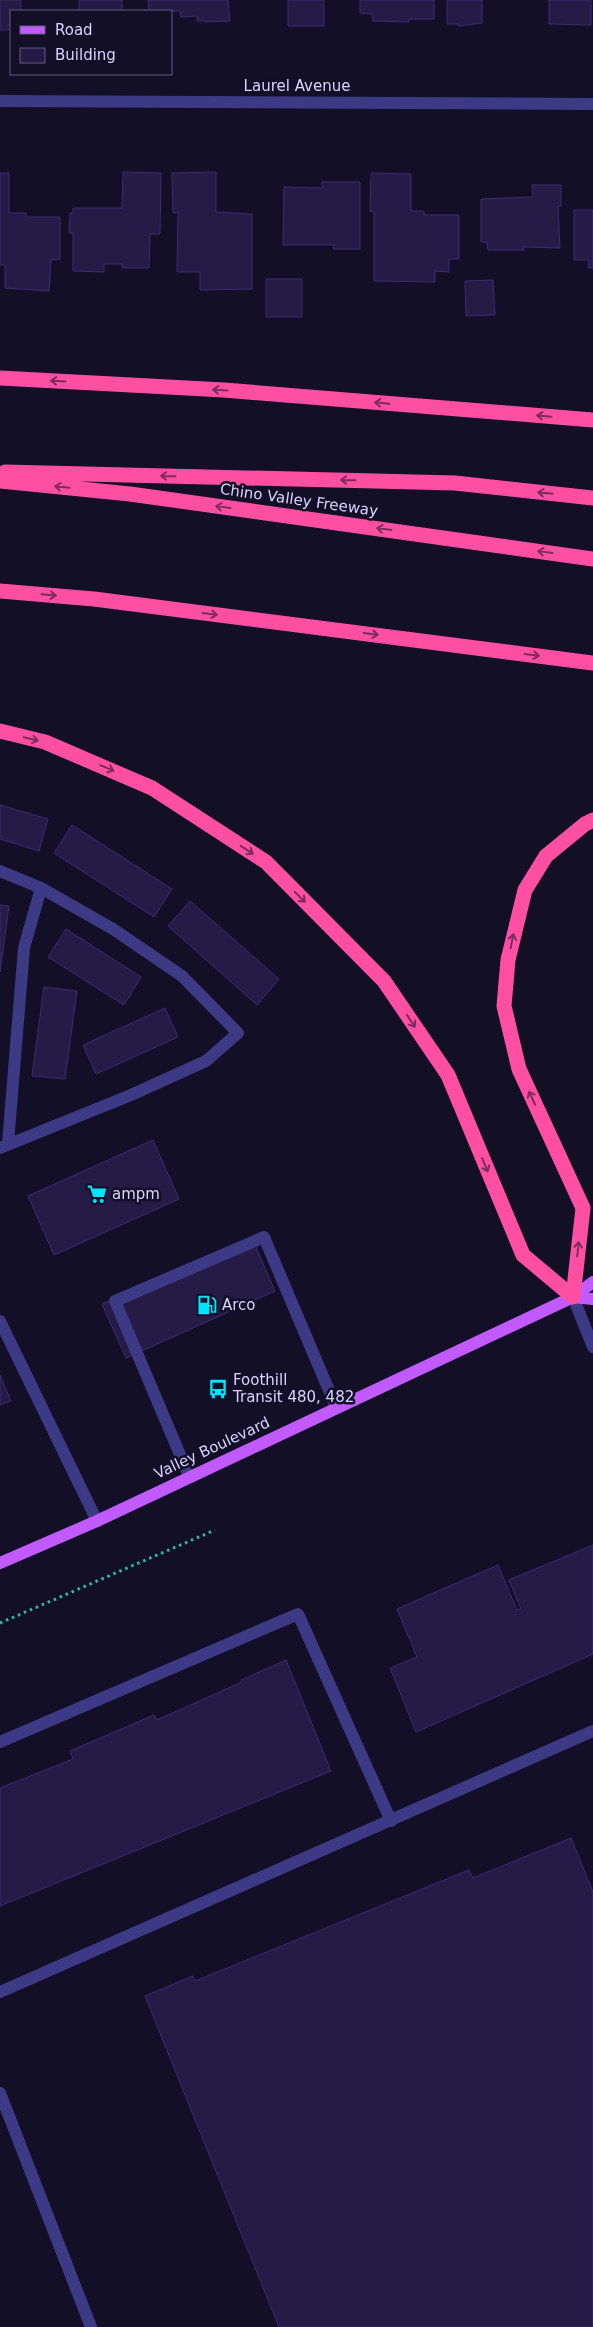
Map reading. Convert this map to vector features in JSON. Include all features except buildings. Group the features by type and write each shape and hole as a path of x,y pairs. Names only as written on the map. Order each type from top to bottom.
{"highway":[{"path":"0,378 224,390 593,420"},
{"path":"0,472 455,483 593,498"},
{"name":"Chino Valley Freeway","path":"0,481 130,494 593,559"},
{"path":"0,591 94,599 593,663"},
{"path":"0,731 45,742 152,788 266,862 384,981 448,1074 523,1255 573,1297"},
{"path":"573,1297 583,1208 519,1069 504,1006 508,960 525,890 546,856 585,824 593,820"}],"main road":[{"name":"Valley Boulevard","path":"0,1563 98,1521 189,1476 573,1297 593,1282"},
{"name":"Valley Boulevard","path":"573,1297 593,1298"}],"street":[{"name":"Laurel Avenue","path":"0,101 593,104"},
{"path":"0,871 41,888 113,929 182,976 238,1033 206,1061 131,1095 4,1145 24,948 41,888"},
{"path":"189,1476 115,1301 264,1237 336,1407"},
{"path":"573,1297 593,1347"},
{"path":"0,1321 98,1521"},
{"path":"0,1742 298,1614 391,1821"},
{"path":"0,1992 332,1845 391,1821 593,1730"},
{"path":"0,2093 91,2327"}],"path":[{"path":"0,1623 215,1530"}],"place":[{"name":"ampm","path":"97,1194"},
{"name":"Arco","path":"207,1305"},
{"name":"Foothill Transit 480, 482","path":"218,1389"}]}
